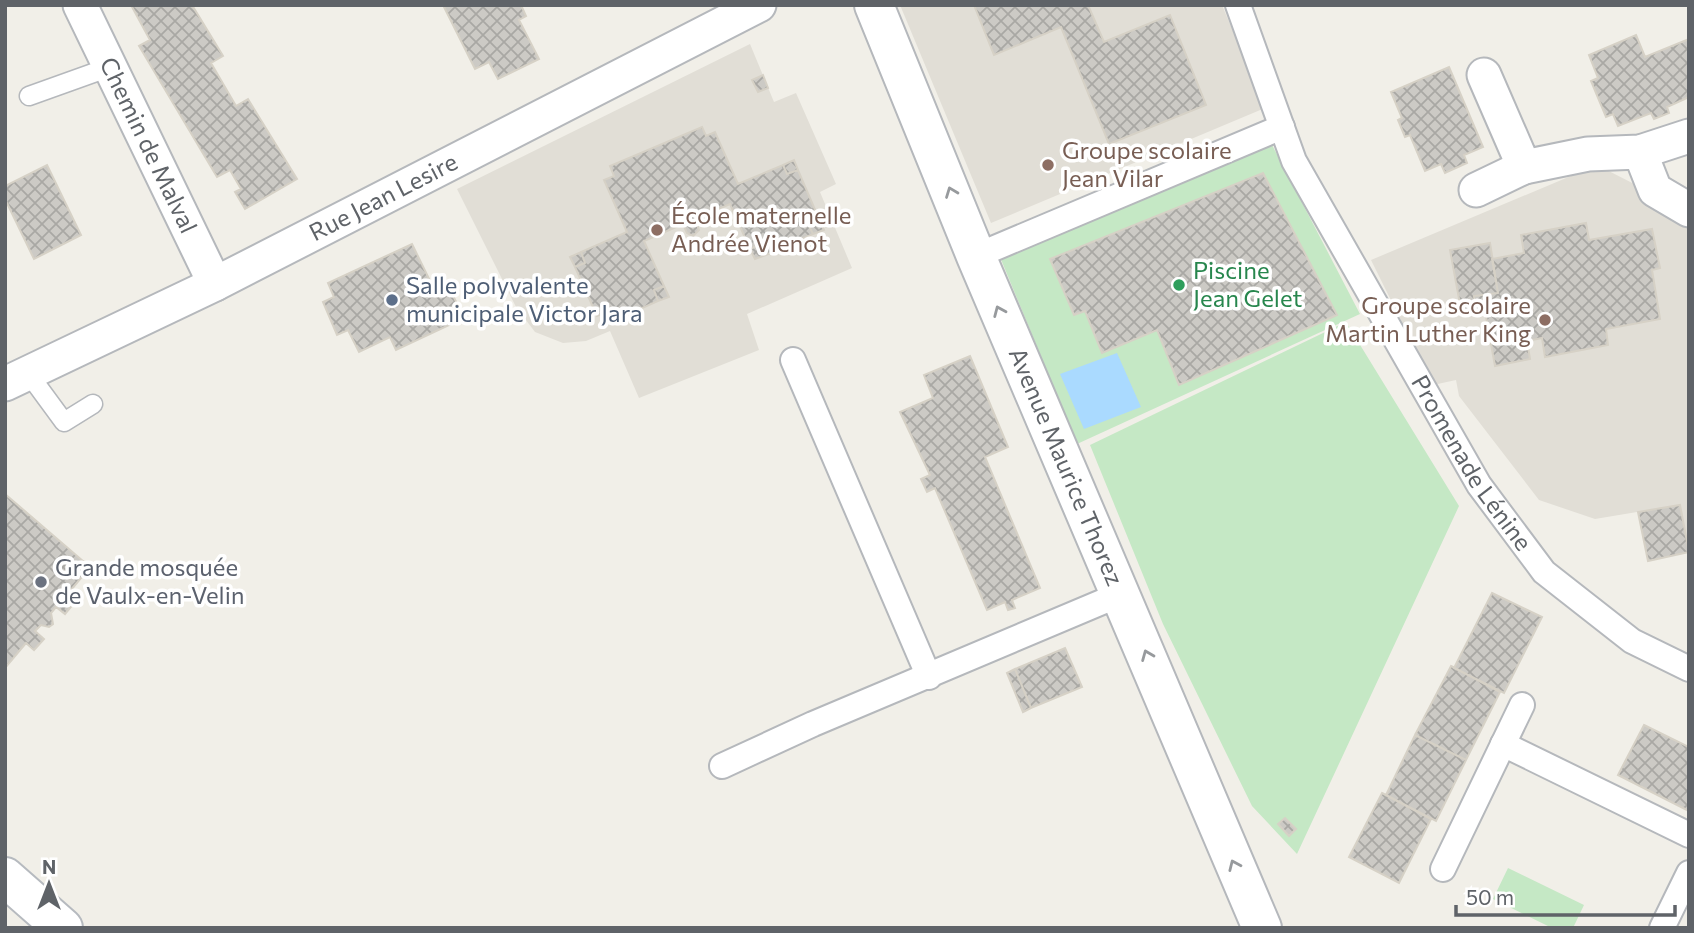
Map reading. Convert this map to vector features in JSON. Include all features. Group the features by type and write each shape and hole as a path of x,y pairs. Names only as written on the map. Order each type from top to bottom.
{"street":[{"name":"Chemin de Malval","path":"80,5 215,285"},
{"name":"Rue Jean Lesire","path":"17,378 215,285 759,5"},
{"name":"Avenue Maurice Thorez","path":"874,5 976,256 1121,594 1209,810 1262,928"},
{"name":"Promenade Lénine","path":"1238,5 1294,160 1344,252 1466,461 1544,572 1632,641 1689,669"},
{"path":"1485,75 1524,167"},
{"path":"976,256 1282,127"},
{"path":"1476,190 1524,167 1588,154 1640,152 1689,136"},
{"path":"1640,152 1655,190 1689,210"},
{"path":"793,360 929,677"},
{"path":"722,766 1121,594"},
{"path":"1443,869 1522,705"},
{"path":"1503,744 1689,835"},
{"path":"1662,928 1689,873"},
{"path":"5,877 63,928"}],"lane":[{"path":"29,96 110,67"},
{"path":"17,378 64,422 93,404"}],"shaded area":[{"name":"Groupe scolaire Jean Vilar","path":"900,5 1222,5 1265,108 991,223"},
{"name":"École maternelle Andrée Vienot","path":"750,44 774,102 796,93 836,184 820,192 852,268 747,314 759,350 639,398 610,331 586,341 563,343 535,332 516,307 457,189"},
{"name":"Groupe scolaire Martin Luther King","path":"1597,165 1689,212 1689,552 1679,505 1595,519 1539,500 1459,396 1456,380 1433,385 1371,260"}],"green space":[{"name":"Piscine Jean Gelet","path":"1271,143 1360,314 1077,444 1000,257"},
{"path":"1346,322 1459,506 1297,854 1252,806 1163,624 1090,445"},
{"path":"1508,868 1584,905 1573,928 1552,928 1493,899"}],"water":[{"path":"1117,353 1141,407 1084,429 1060,374"}],"building":[{"path":"131,5 192,5 223,56 211,63 236,106 248,99 297,179 245,209 235,192 241,189 230,170 217,177 139,46 150,40"},
{"path":"443,5 521,5 526,16 519,20 539,59 498,79 489,62 475,69"},
{"path":"974,5 1088,5 1104,42 1170,15 1206,105 1109,144 1061,27 994,55"},
{"path":"1636,35 1645,57 1689,39 1689,97 1667,107 1669,113 1654,119 1651,113 1618,126 1613,114 1606,117 1591,81 1598,78 1589,55"},
{"path":"1449,67 1483,147 1464,155 1467,163 1445,173 1441,164 1425,171 1410,135 1405,137 1398,120 1402,118 1391,92"},
{"path":"763,75 768,88 758,92 752,80"},
{"path":"702,127 706,136 715,132 738,184 783,165 787,174 798,170 819,219 808,224 813,234 766,255 761,244 750,249 730,204 695,219 699,230 693,236 687,233 683,224 644,241 664,286 654,290 658,301 611,322 607,312 597,316 575,267 585,263 581,252 627,232 604,180 614,176 610,166"},
{"path":"794,160 798,170 787,174 783,165"},
{"path":"47,165 81,235 34,259 5,199 5,186"},
{"path":"1263,173 1337,315 1179,385 1157,330 1102,353 1085,311 1074,315 1050,259"},
{"path":"819,219 824,230 813,234 808,224"},
{"path":"1586,223 1589,240 1652,229 1660,268 1652,270 1660,319 1606,329 1608,345 1545,357 1542,338 1527,341 1530,359 1495,366 1485,311 1476,313 1474,296 1498,293 1492,259 1524,253 1521,235"},
{"path":"1490,243 1498,293 1474,296 1476,313 1462,315 1450,250"},
{"name":"Salle polyvalente municipale Victor Jara","path":"412,244 434,289 447,283 464,318 396,350 390,337 359,352 348,330 337,335 323,302 334,297 328,283"},
{"path":"761,244 766,255 755,259 750,249"},
{"path":"581,252 585,263 575,267 570,257"},
{"path":"664,286 669,297 658,301 654,290"},
{"path":"970,356 1008,447 985,457 1040,588 1012,600 1015,608 1008,610 1005,602 987,610 935,488 927,492 921,479 930,475 900,412 933,398 924,375"},
{"name":"Grande mosquée de Vaulx-en-Velin","path":"5,494 90,567 66,596 74,603 65,614 56,607 51,613 53,624 49,627 41,625 35,631 44,639 34,650 26,643 5,668"},
{"path":"1680,505 1689,552 1648,561 1638,512"},
{"path":"1492,593 1542,617 1504,693 1454,668"},
{"path":"1065,648 1082,687 1031,708 1015,669"},
{"path":"1451,666 1500,692 1466,760 1415,735"},
{"path":"1015,669 1031,708 1023,712 1007,673"},
{"path":"1644,725 1689,747 1689,811 1618,775"},
{"path":"1415,735 1466,760 1436,821 1386,795"},
{"path":"1382,793 1431,819 1399,883 1349,857"},
{"path":"1285,818 1296,829 1289,836 1278,824"}],"place":[{"name":"Groupe scolaire Jean Vilar","path":"1048,165"},
{"name":"École maternelle Andrée Vienot","path":"657,230"},
{"name":"Piscine Jean Gelet","path":"1179,285"},
{"name":"Salle polyvalente municipale Victor Jara","path":"392,300"},
{"name":"Groupe scolaire Martin Luther King","path":"1545,320"},
{"name":"Grande mosquée de Vaulx-en-Velin","path":"41,582"}]}
